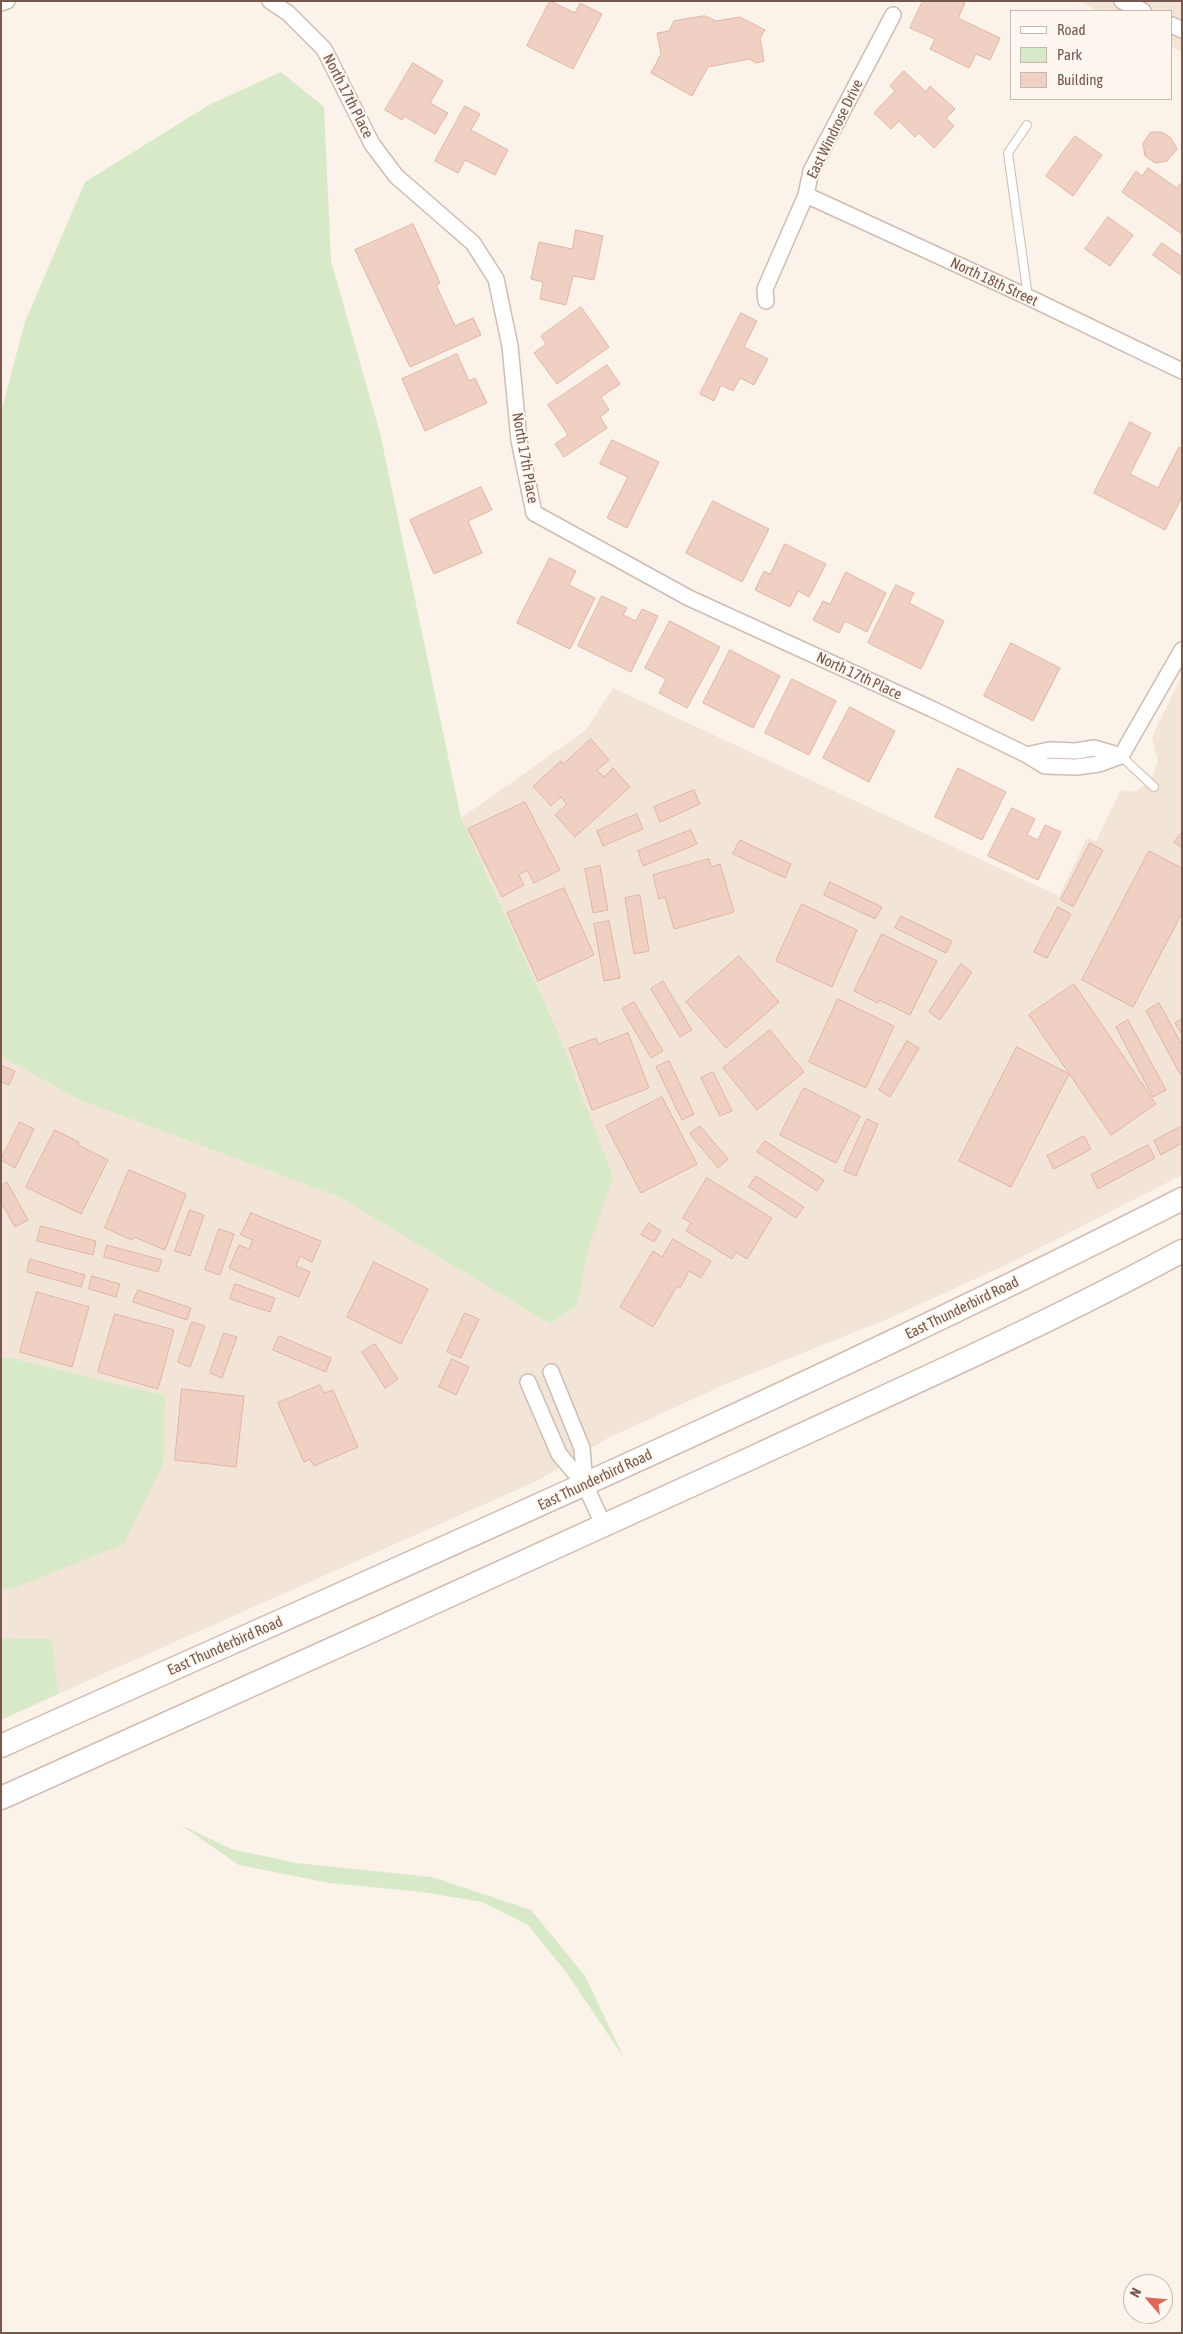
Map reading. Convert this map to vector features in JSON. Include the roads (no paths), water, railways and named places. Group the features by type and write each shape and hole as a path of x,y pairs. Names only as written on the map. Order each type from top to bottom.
{"main road":[{"name":"East Thunderbird Road","path":"1,1746 585,1485 968,1306 1182,1199"},
{"path":"1,1798 604,1526 988,1348 1182,1251"}],"street":[{"path":"1,3 7,1"},
{"name":"North 17th Place","path":"270,1 288,13 324,49 372,144 396,176 473,243 496,279 510,346 519,440 534,513 688,598 1027,755 1049,750 1076,751 1094,748 1121,756"},
{"path":"1122,1 1141,10"},
{"name":"East Windrose Drive","path":"766,301 765,289 806,194 810,171 893,15"},
{"name":"North 18th Street","path":"806,194 1028,297 1182,372"},
{"path":"1121,756 1182,650"},
{"path":"551,1372 582,1448 585,1485"},
{"path":"528,1382 559,1454 585,1485 604,1526"}],"lane":[{"path":"1027,125 1008,153 1028,297"},
{"path":"1121,756 1154,786"}]}
